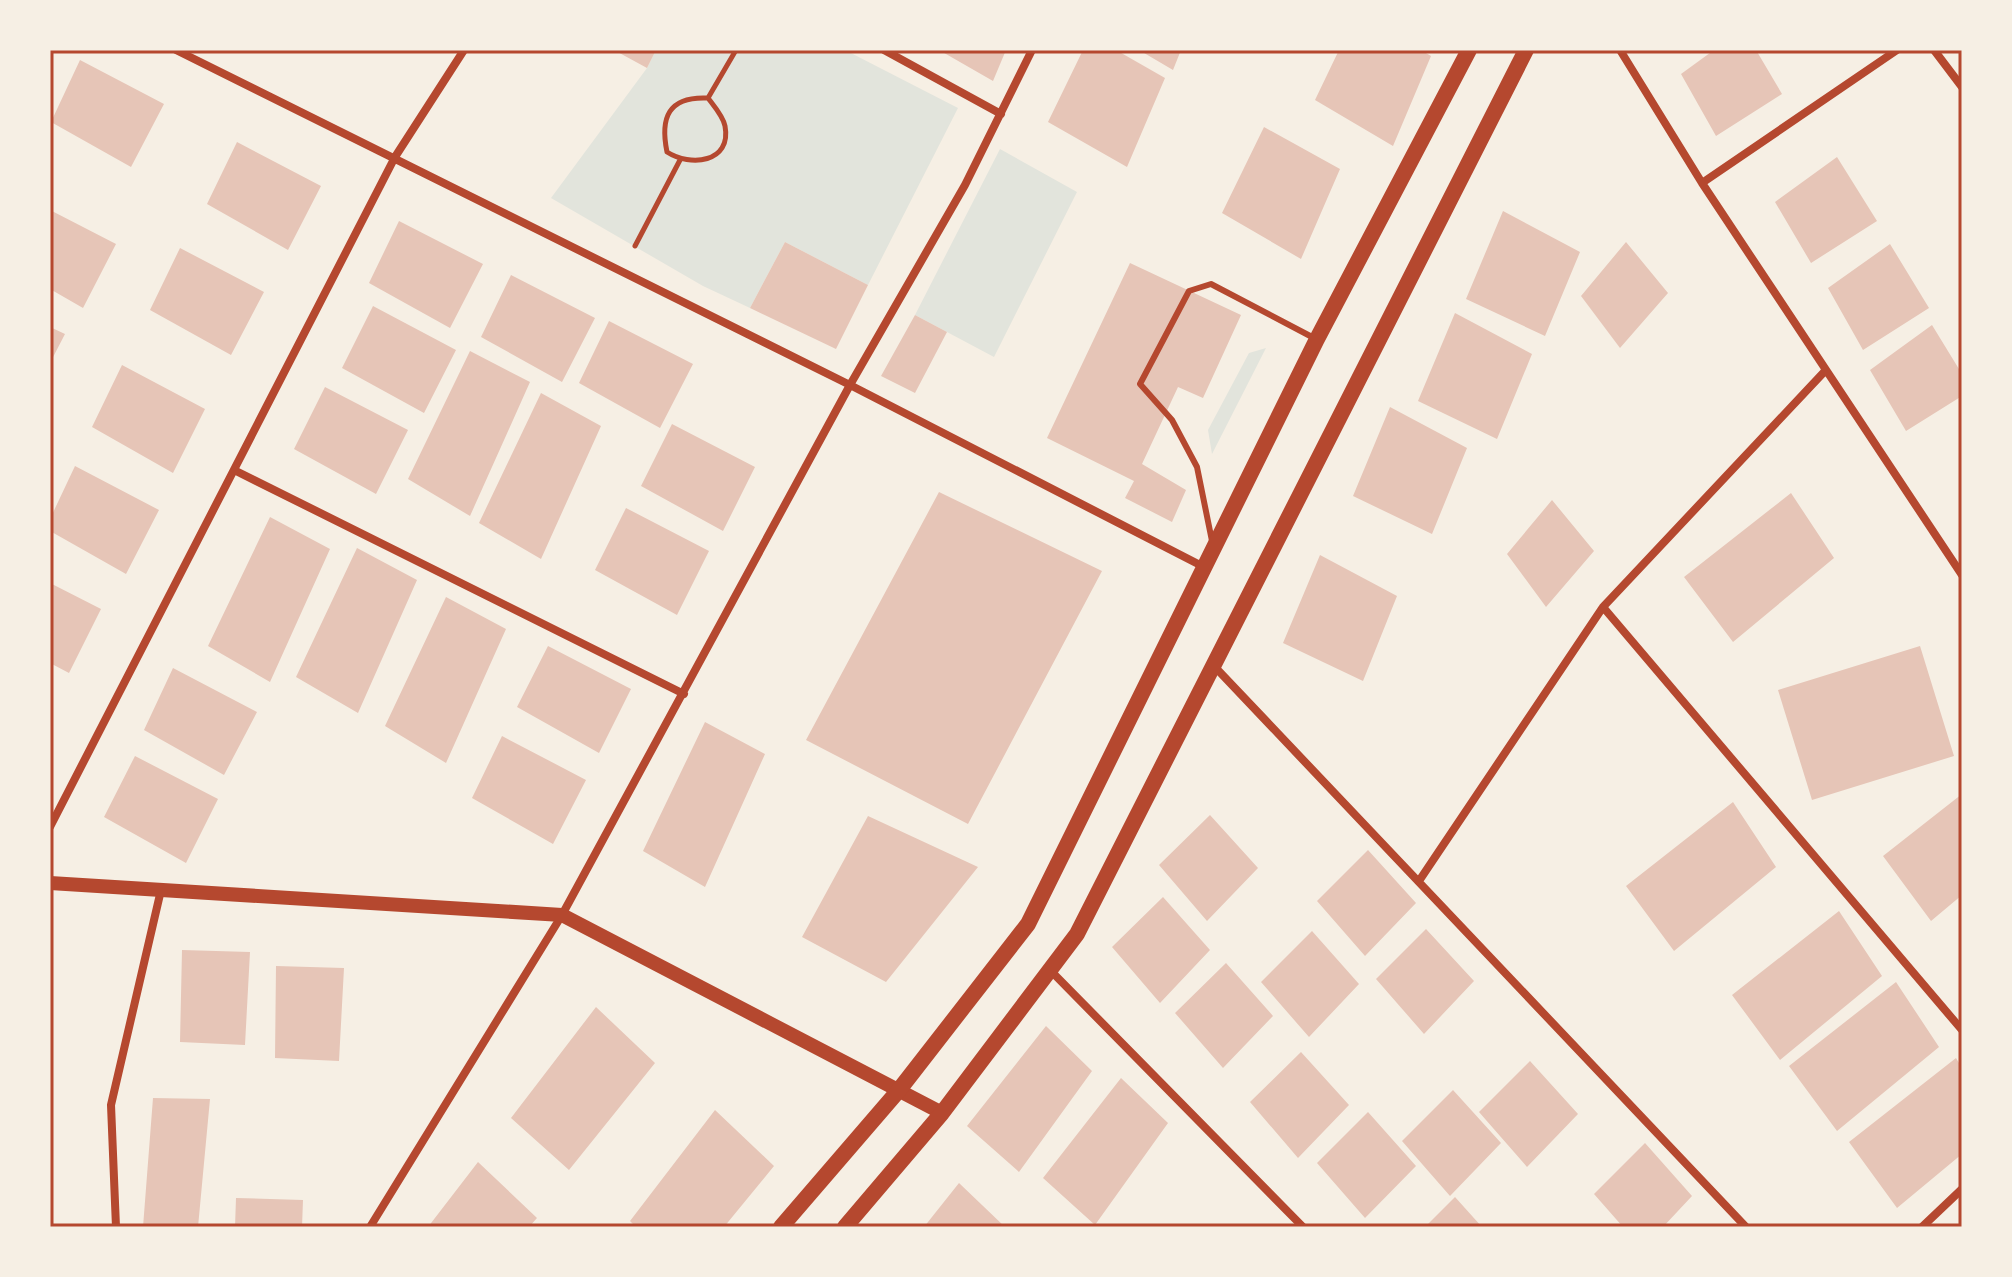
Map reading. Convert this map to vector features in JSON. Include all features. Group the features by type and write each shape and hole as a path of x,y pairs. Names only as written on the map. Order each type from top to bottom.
{"main road":[{"path":"781,1227 899,1090 1028,924 1317,339 1469,50"},
{"path":"845,1227 942,1113 1077,934 1526,50"}],"street":[{"path":"176,50 850,385 1204,567"},
{"path":"50,827 395,157 464,50"},
{"path":"884,50 1001,114"},
{"path":"370,1227 562,915 850,385 965,185 1032,50"},
{"path":"1620,50 1702,183 1962,575"},
{"path":"1702,183 1897,50"},
{"path":"1934,50 1962,87"},
{"path":"1419,881 1603,607 1825,371"},
{"path":"234,470 684,694"},
{"path":"1603,607 1962,1030"},
{"path":"1214,666 1746,1227"},
{"path":"50,883 562,915 942,1113"},
{"path":"116,1227 111,1105 161,890"},
{"path":"1050,970 1303,1227"},
{"path":"1922,1227 1962,1189"}],"lane":[{"path":"1214,548 1197,467 1172,420 1140,384 1189,291 1211,284 1317,339"}],"path":[{"path":"708,98 736,50"},
{"path":"708,98 725,126 723,142 715,156 699,162 680,160 667,152 662,127 671,109 688,101 708,98"},
{"path":"635,246 680,160"}],"shaded area":[{"path":"656,50 845,50 958,108 868,285 785,242 750,308 703,286 551,198 647,68"},
{"path":"1000,149 1077,192 994,357 915,315"},
{"path":"1266,348 1212,454 1208,430 1249,353"}],"building":[{"path":"614,50 656,50 647,68"},
{"path":"939,50 1006,50 993,81"},
{"path":"1083,50 1116,50 1165,78 1127,167 1048,122"},
{"path":"1139,50 1181,50 1173,70"},
{"path":"1339,50 1421,50 1431,56 1393,146 1315,100"},
{"path":"1714,50 1756,50 1782,94 1716,136 1681,74"},
{"path":"80,60 164,104 131,167 51,122"},
{"path":"1264,127 1340,169 1301,259 1222,213"},
{"path":"237,142 321,186 288,250 207,204"},
{"path":"1837,157 1877,221 1811,263 1775,202"},
{"path":"50,210 116,244 83,308 50,289"},
{"path":"1503,211 1580,252 1545,336 1466,299"},
{"path":"399,221 483,264 450,328 369,283"},
{"path":"785,242 868,285 836,349 750,308"},
{"path":"1626,242 1668,293 1620,348 1581,296"},
{"path":"1890,244 1929,308 1863,350 1828,288"},
{"path":"180,248 264,292 231,355 150,310"},
{"path":"1130,263 1241,315 1203,398 1178,387 1142,464 1186,490 1172,522 1125,498 1134,481 1047,438"},
{"path":"511,275 595,318 562,382 481,337"},
{"path":"373,306 456,350 424,413 342,368"},
{"path":"1455,313 1532,354 1497,439 1418,401"},
{"path":"915,315 947,332 915,393 881,376"},
{"path":"609,321 693,364 660,428 579,383"},
{"path":"1932,325 1962,374 1962,396 1906,431 1870,370"},
{"path":"50,327 65,334 50,363"},
{"path":"470,351 530,382 470,516 408,479"},
{"path":"122,365 205,409 173,473 92,427"},
{"path":"325,387 408,430 376,494 294,449"},
{"path":"541,393 601,426 541,559 479,523"},
{"path":"1390,407 1467,448 1432,534 1353,496"},
{"path":"672,424 755,467 723,531 641,486"},
{"path":"75,466 159,510 126,574 50,531 50,519"},
{"path":"939,492 1102,571 968,824 806,740"},
{"path":"1791,493 1834,558 1733,642 1684,577"},
{"path":"1552,500 1594,551 1546,607 1507,554"},
{"path":"626,508 709,551 677,615 595,570"},
{"path":"270,517 330,549 270,682 208,646"},
{"path":"357,548 417,580 358,713 296,677"},
{"path":"1320,555 1397,596 1363,681 1283,643"},
{"path":"50,583 101,609 69,673 50,663"},
{"path":"446,597 506,629 446,763 385,726"},
{"path":"548,646 631,689 599,753 517,707"},
{"path":"1920,646 1954,756 1812,800 1778,690"},
{"path":"173,668 257,712 224,775 144,730"},
{"path":"705,722 765,754 705,887 643,851"},
{"path":"502,736 586,780 553,844 472,798"},
{"path":"135,756 218,799 186,863 104,817"},
{"path":"1962,794 1962,895 1931,921 1883,856"},
{"path":"1733,802 1776,867 1674,951 1626,886"},
{"path":"1210,815 1258,868 1207,921 1159,865"},
{"path":"868,816 978,867 886,982 802,937"},
{"path":"1368,850 1416,903 1365,956 1317,901"},
{"path":"1163,897 1210,950 1160,1003 1112,947"},
{"path":"1839,911 1882,976 1780,1060 1732,995"},
{"path":"1426,929 1474,981 1424,1034 1376,979"},
{"path":"1312,931 1359,984 1309,1037 1261,982"},
{"path":"182,950 250,952 245,1045 180,1042"},
{"path":"1226,963 1273,1016 1223,1068 1175,1013"},
{"path":"276,966 344,968 339,1061 275,1058"},
{"path":"1896,982 1939,1047 1837,1131 1789,1066"},
{"path":"596,1007 655,1063 569,1170 511,1118"},
{"path":"1046,1026 1092,1071 1019,1172 967,1126"},
{"path":"1301,1052 1349,1105 1298,1158 1250,1102"},
{"path":"1956,1058 1962,1068 1962,1154 1897,1208 1849,1142"},
{"path":"1530,1061 1578,1114 1527,1167 1479,1112"},
{"path":"1121,1078 1168,1123 1095,1225 1043,1178"},
{"path":"1453,1090 1501,1143 1450,1196 1402,1141"},
{"path":"153,1098 210,1099 198,1227 143,1227"},
{"path":"715,1110 774,1166 724,1227 636,1227 630,1221"},
{"path":"1368,1112 1416,1166 1365,1218 1317,1163"},
{"path":"1645,1143 1692,1196 1663,1227 1623,1227 1594,1194"},
{"path":"478,1162 537,1218 529,1227 428,1227"},
{"path":"959,1183 1005,1227 924,1227"},
{"path":"1455,1197 1482,1227 1425,1227"},
{"path":"236,1198 303,1200 302,1227 235,1227"}]}
